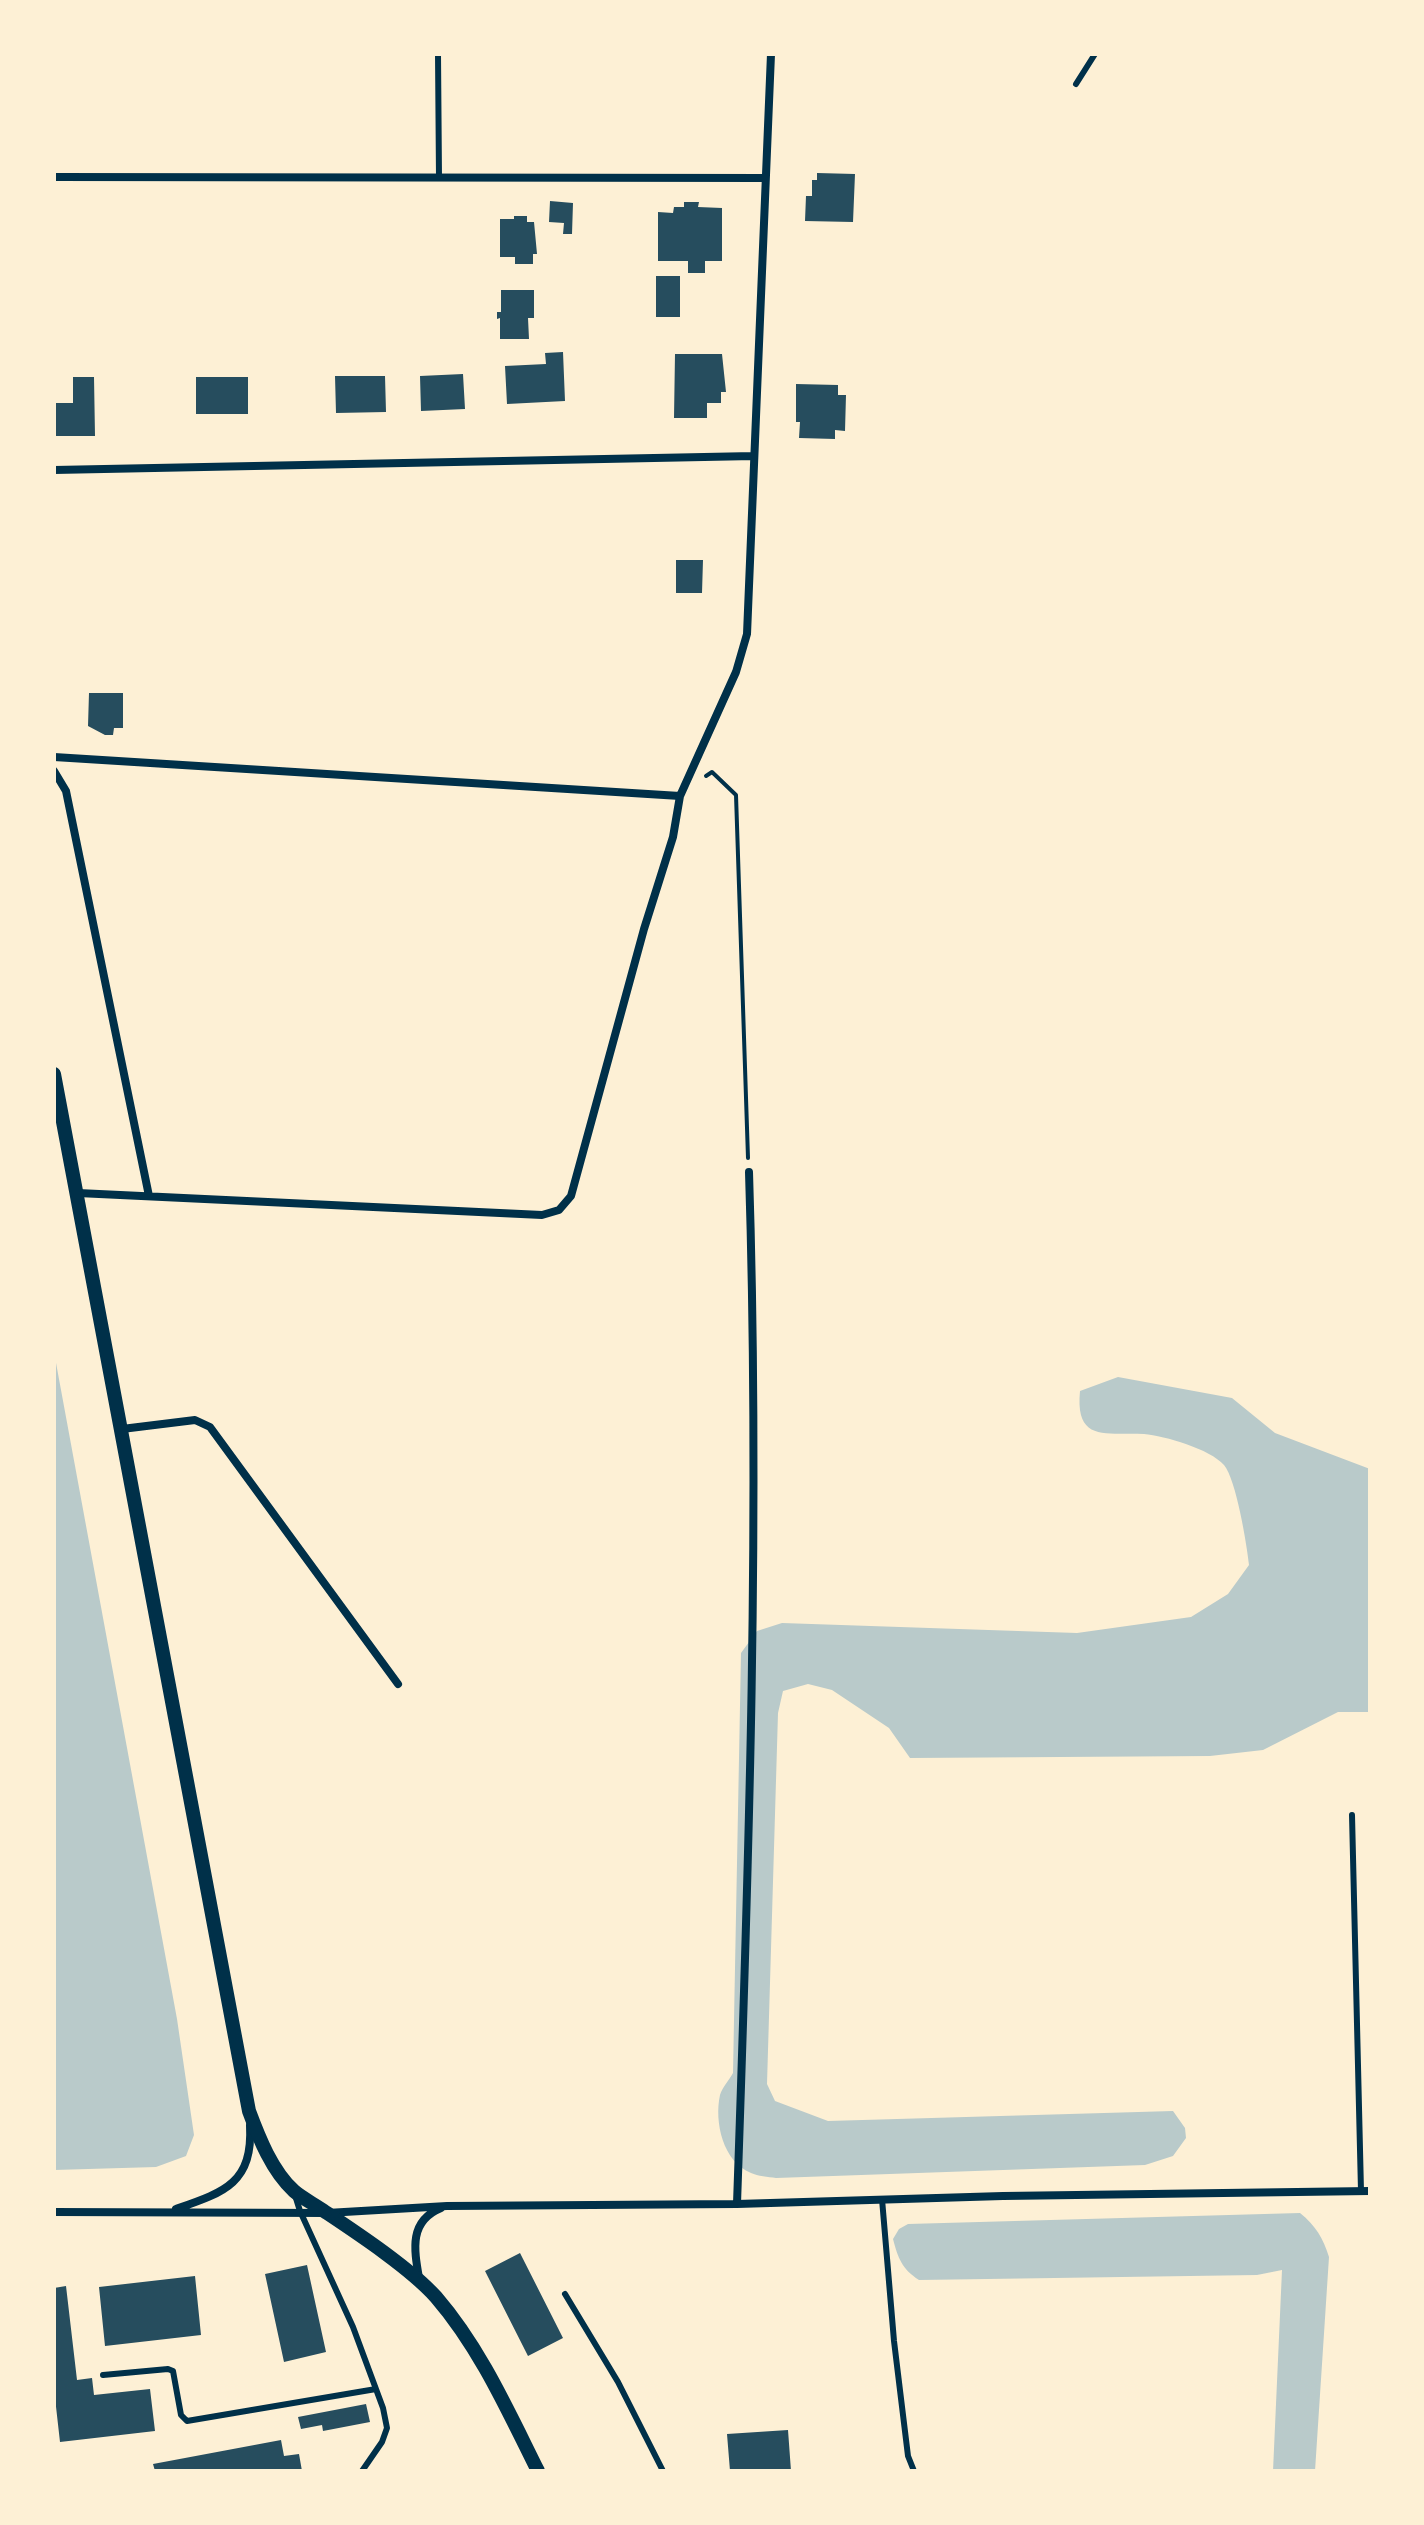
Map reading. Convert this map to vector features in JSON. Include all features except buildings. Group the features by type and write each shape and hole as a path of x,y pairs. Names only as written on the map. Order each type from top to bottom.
{"street":[{"path":"78,1193 542,1215 559,1210 571,1196 644,929 673,837 680,796 736,672 747,634 771,54"},
{"path":"54,177 765,178"},
{"path":"54,470 754,456"},
{"path":"54,757 680,796"},
{"path":"54,771 66,791 149,1196"},
{"path":"54,1074 249,2111 251,2146 242,2174 209,2198 168,2212"},
{"path":"737,2204 748,1907 754,1584 749,1172"},
{"path":"122,1429 195,1420 210,1427 398,1684"},
{"path":"249,2111 265,2148 294,2191 434,2295 466,2337 491,2378 538,2471"},
{"path":"54,2212 327,2213 447,2206 737,2204 1366,2191"},
{"path":"420,2283 415,2239 419,2222 431,2212 447,2206"}],"lane":[{"path":"438,54 439,178"},
{"path":"1076,84 1095,54"},
{"path":"1352,1815 1366,2191"},
{"path":"294,2191 300,2211 353,2327 387,2428 382,2442 362,2471"},
{"path":"882,2199 896,2356 908,2456 914,2471"},
{"path":"565,2294 618,2382 663,2471"},
{"path":"103,2375 173,2371 181,2415 187,2421 376,2389"}],"path":[{"path":"680,796 712,772 736,795 749,1172"}],"shaded area":[{"path":"54,1352 177,2019 194,2135 186,2156 156,2167 54,2170"},
{"path":"1118,1377 1232,1398 1275,1433 1370,1469 1370,1712 1338,1712 1263,1750 1210,1756 910,1758 889,1728 832,1690 808,1684 783,1691 778,1713 767,2084 775,2101 828,2121 1173,2111 1185,2128 1186,2138 1173,2156 1145,2165 776,2178 751,2173 741,2168 727,2151 718,2117 720,2095 733,2073 741,1653 757,1631 782,1623 1077,1633 1191,1617 1228,1594 1249,1565 1240,1513 1228,1472 1217,1459 1187,1444 1144,1434 1106,1433 1088,1427 1080,1408 1080,1391"},
{"path":"1300,2213 1318,2233 1329,2257 1315,2471 1273,2471 1282,2270 1257,2275 919,2280 908,2272 893,2239 899,2229 908,2224"}]}
